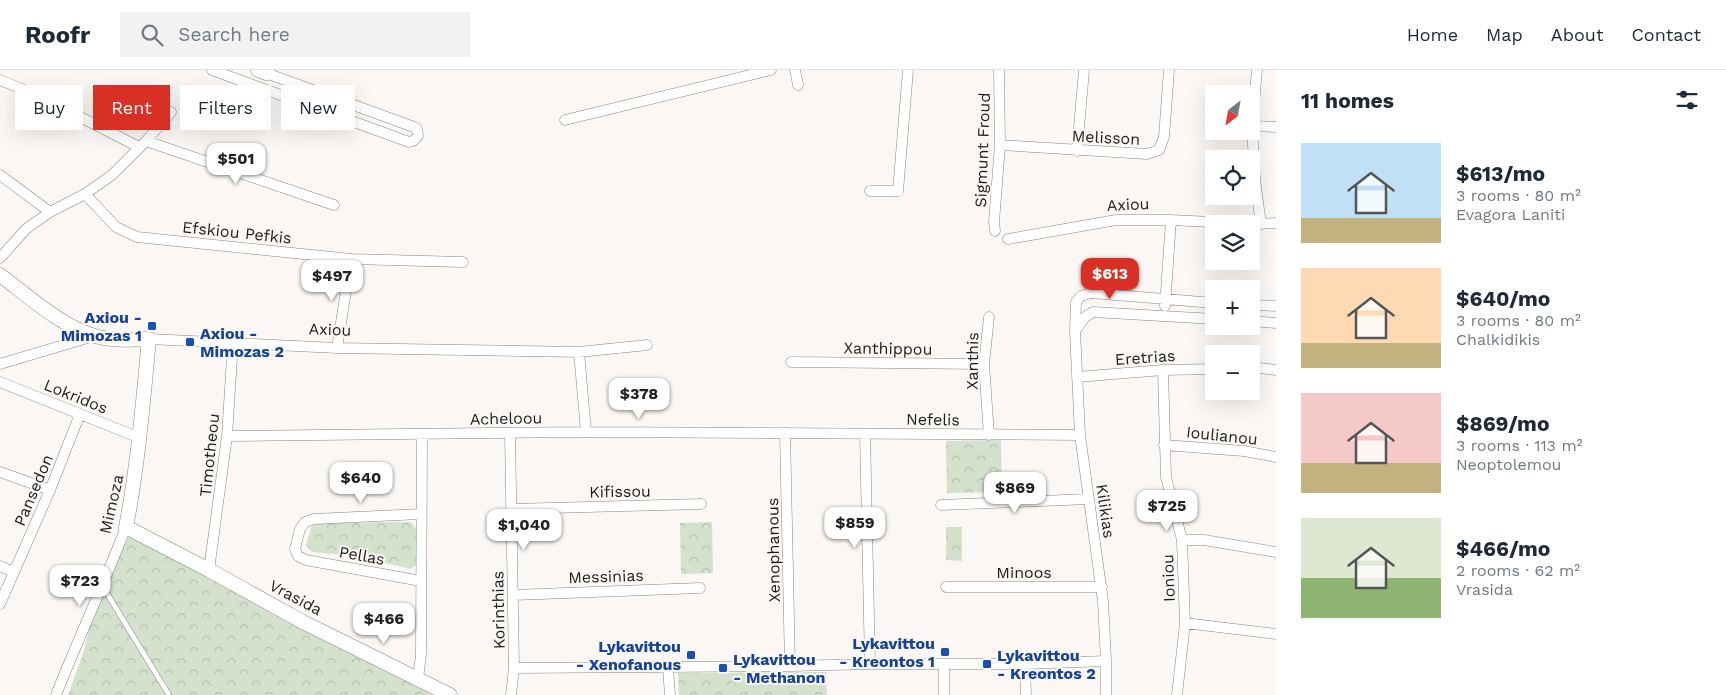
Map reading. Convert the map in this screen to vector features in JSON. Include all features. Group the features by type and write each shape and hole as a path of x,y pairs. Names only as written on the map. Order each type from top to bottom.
{"street":[{"path":"212,70 409,142 418,136 417,129 414,127 264,71"},
{"path":"565,120 771,70"},
{"path":"795,70 798,85"},
{"path":"870,191 898,191 908,70"},
{"name":"Sigmunt Froud","path":"995,231 994,222 1000,145 999,70"},
{"path":"1077,151 1084,70"},
{"name":"Melisson","path":"1000,145 1148,154 1159,150 1164,137 1169,70"},
{"path":"1256,85 1257,70"},
{"path":"0,80 142,144 334,205"},
{"path":"0,258 26,229 50,212 85,194 112,175 171,112"},
{"path":"1260,126 1276,127"},
{"path":"1253,140 1254,215"},
{"path":"0,175 50,212"},
{"name":"Efskiou Pefkis","path":"85,194 116,227 137,237 351,259 463,262"},
{"name":"Axiou","path":"1008,239 1116,220 1205,222"},
{"path":"1165,316 1171,220"},
{"name":"Axiou","path":"1260,224 1276,223"},
{"path":"337,348 351,259"},
{"name":"Axiou","path":"0,275 67,324 94,336 120,340 149,339 233,342 337,348 579,352 647,345"},
{"name":"Kilikias","path":"1106,695 1102,587 1080,436 1075,331 1076,302 1086,293 1205,302"},
{"path":"1260,305 1276,306"},
{"path":"1075,331 1085,317 1094,312 1205,318"},
{"name":"Xanthis","path":"989,317 984,364 989,435"},
{"path":"1260,322 1276,323"},
{"path":"0,364 94,336"},
{"name":"Mimoza","path":"56,695 75,646 103,587 126,527 136,474 149,339"},
{"name":"Timotheou","path":"209,570 227,436 233,342"},
{"path":"579,352 586,432"},
{"name":"Xanthippou","path":"791,362 984,364"},
{"path":"1260,368 1276,370"},
{"name":"Eretrias","path":"1077,377 1163,370 1205,369"},
{"name":"Ioniou","path":"1163,370 1166,477 1182,540 1186,623 1177,695"},
{"name":"Lokridos","path":"0,382 140,438"},
{"name":"Pansedon","path":"0,604 50,490 80,414"},
{"name":"Acheloou","path":"227,436 586,432 785,433"},
{"name":"Nefelis","path":"785,433 1080,436"},
{"name":"Xenophanous","path":"785,433 790,666"},
{"path":"418,678 421,655 422,434"},
{"name":"Korinthias","path":"510,434 514,668 511,695"},
{"path":"865,434 870,664"},
{"name":"Ioulianou","path":"1164,445 1244,451 1276,457"},
{"path":"0,472 50,490"},
{"path":"941,505 1089,499"},
{"name":"Kifissou","path":"511,509 701,504"},
{"name":"Pellas","path":"421,514 305,522 300,529 295,549 298,556 306,560 421,581"},
{"name":"Vrasida","path":"126,527 304,622 450,695"},
{"path":"1182,540 1204,540 1276,552"},
{"path":"0,566 14,572"},
{"name":"Minoos","path":"946,587 1102,587"},
{"name":"Messinias","path":"513,595 700,588"},
{"path":"1186,623 1276,634"},
{"path":"514,668 1025,664 1106,661"},
{"path":"944,664 944,695"},
{"path":"1025,664 1026,695"},
{"path":"668,667 670,695"}],"lane":[{"path":"103,587 169,695"}],"green space":[{"path":"1001,440 1002,492 947,493 946,441"},
{"path":"410,522 414,525 418,541 417,564 411,569 356,556 312,552 306,545 314,523"},
{"path":"712,522 713,573 681,574 680,523"},
{"path":"946,527 962,527 962,561 946,560"},
{"path":"130,535 443,695 68,695 83,654 99,589"},
{"path":"826,672 827,695 679,695 678,673"}],"place":[{"name":"Axiou - Mimozas 1","path":"152,326"},
{"name":"Axiou - Mimozas 2","path":"190,342"},
{"name":"Lykavittou - Kreontos 1","path":"945,652"},
{"name":"Lykavittou - Xenofanous","path":"691,655"},
{"name":"Lykavittou - Kreontos 2","path":"987,664"},
{"name":"Lykavittou - Methanon","path":"723,668"}]}
